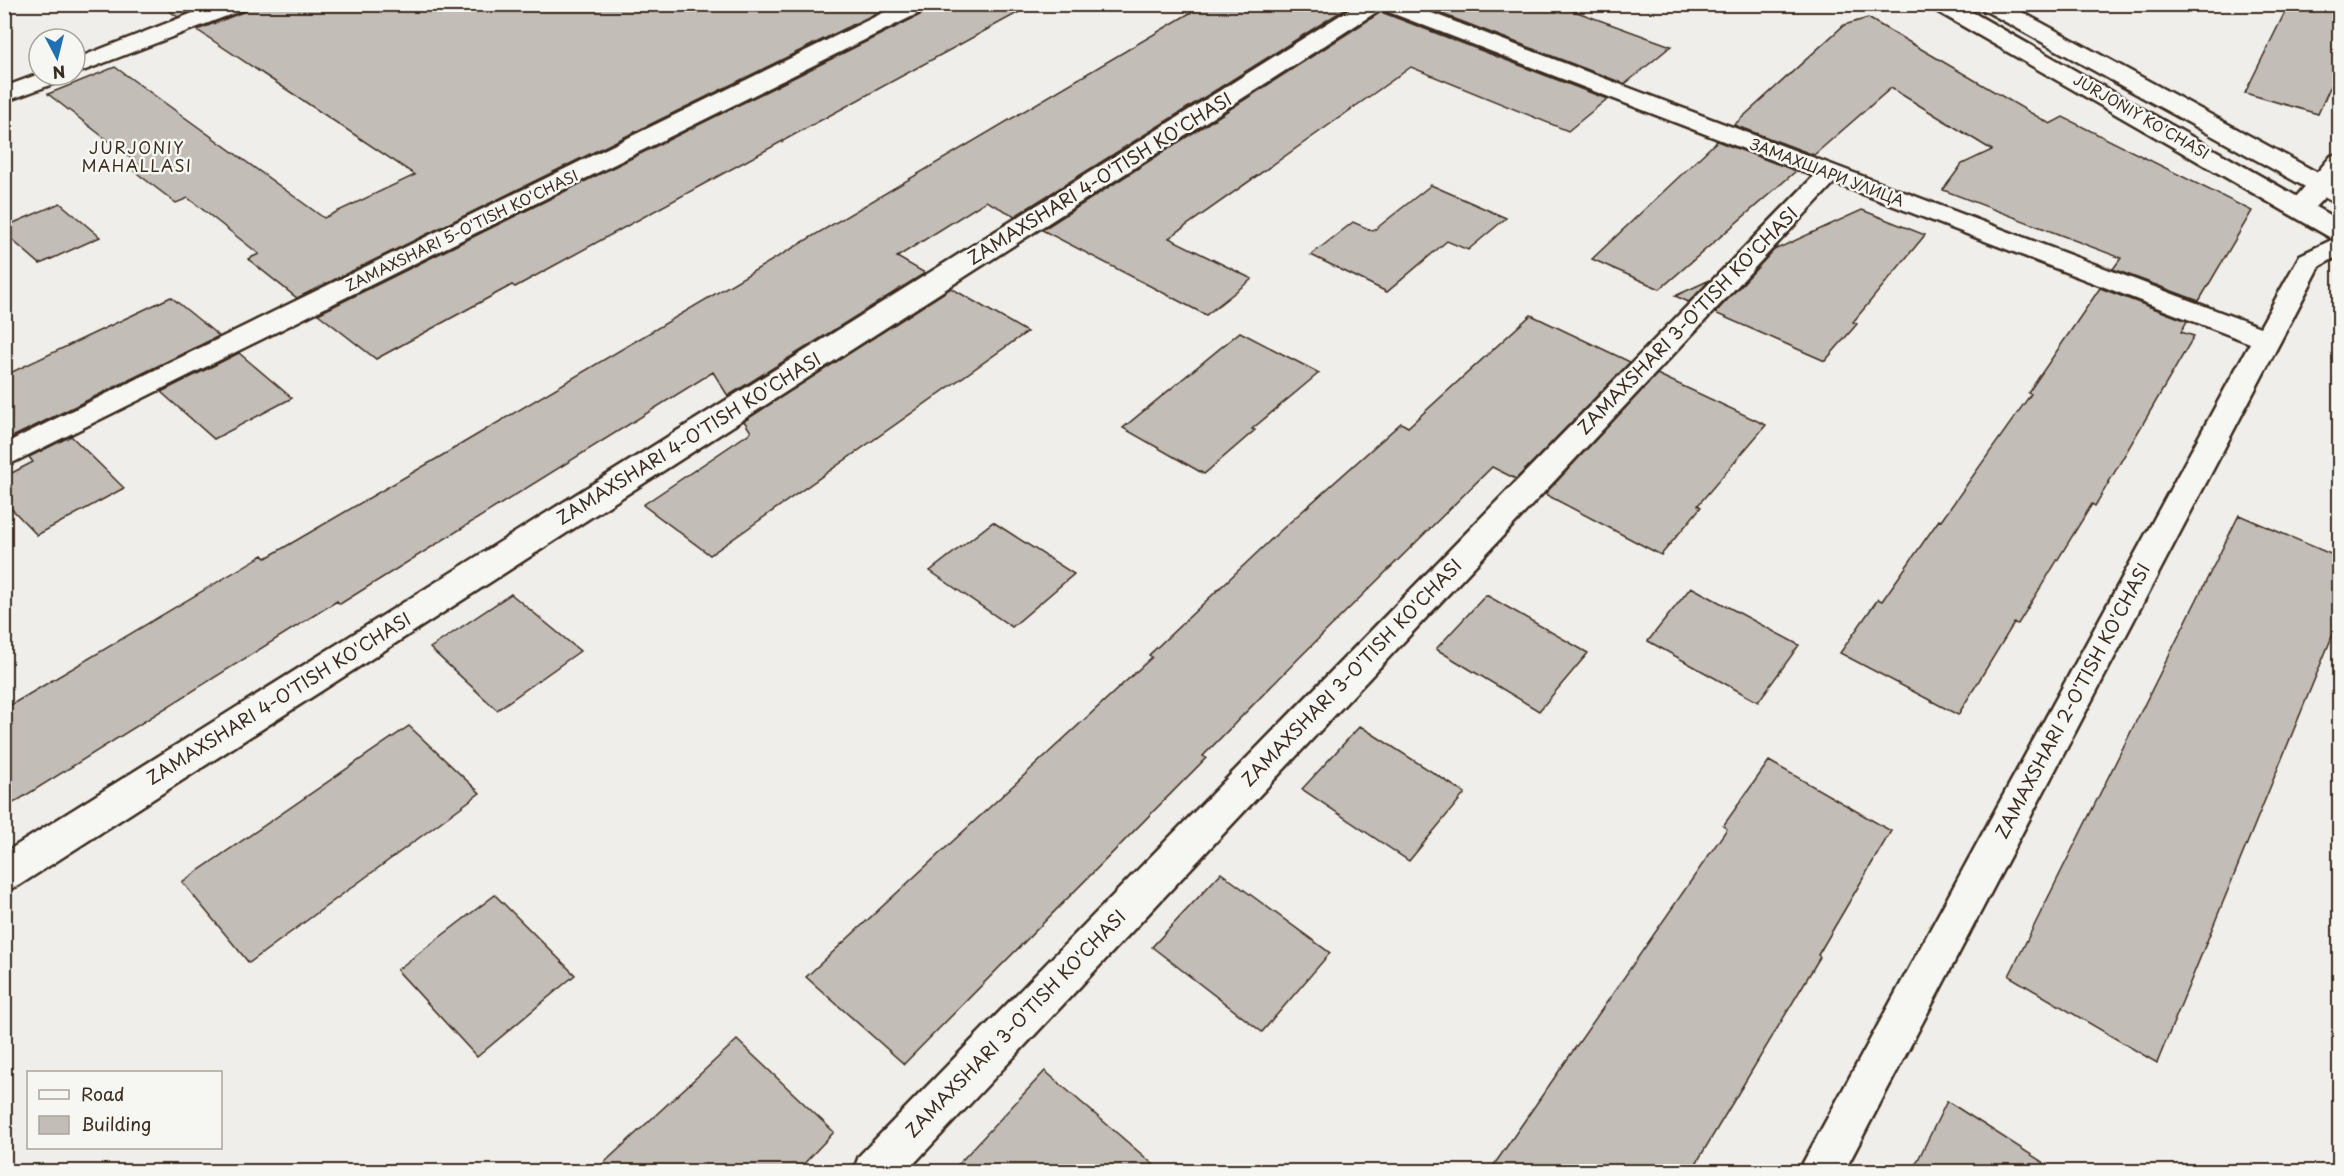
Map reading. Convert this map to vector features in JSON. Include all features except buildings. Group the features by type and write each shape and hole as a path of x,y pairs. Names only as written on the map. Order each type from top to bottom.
{"street":[{"path":"87,63 237,4"},
{"name":"ZAMAXSHARI 5-O'TISH KO'CHASI","path":"4,457 919,4"},
{"name":"ZAMAXSHARI 4-O'TISH KO'CHASI","path":"4,874 1374,4"},
{"name":"ЗАМАХШАРИ УЛИЦА","path":"1387,4 2268,340"},
{"name":"JURJONIY KO'CHASI","path":"1941,4 2340,232"},
{"name":"JURJONIY KO'CHASI","path":"1990,4 2330,191"},
{"path":"4,95 27,86"},
{"path":"2299,209 2330,191 2340,161"},
{"name":"ZAMAXSHARI 3-O'TISH KO'CHASI","path":"875,1172 1829,174"},
{"name":"ZAMAXSHARI 2-O'TISH KO'CHASI","path":"1820,1172 2309,261 2340,244"}],"district":[{"name":"JURJONIY MAHALLASI","path":"137,157"}]}
